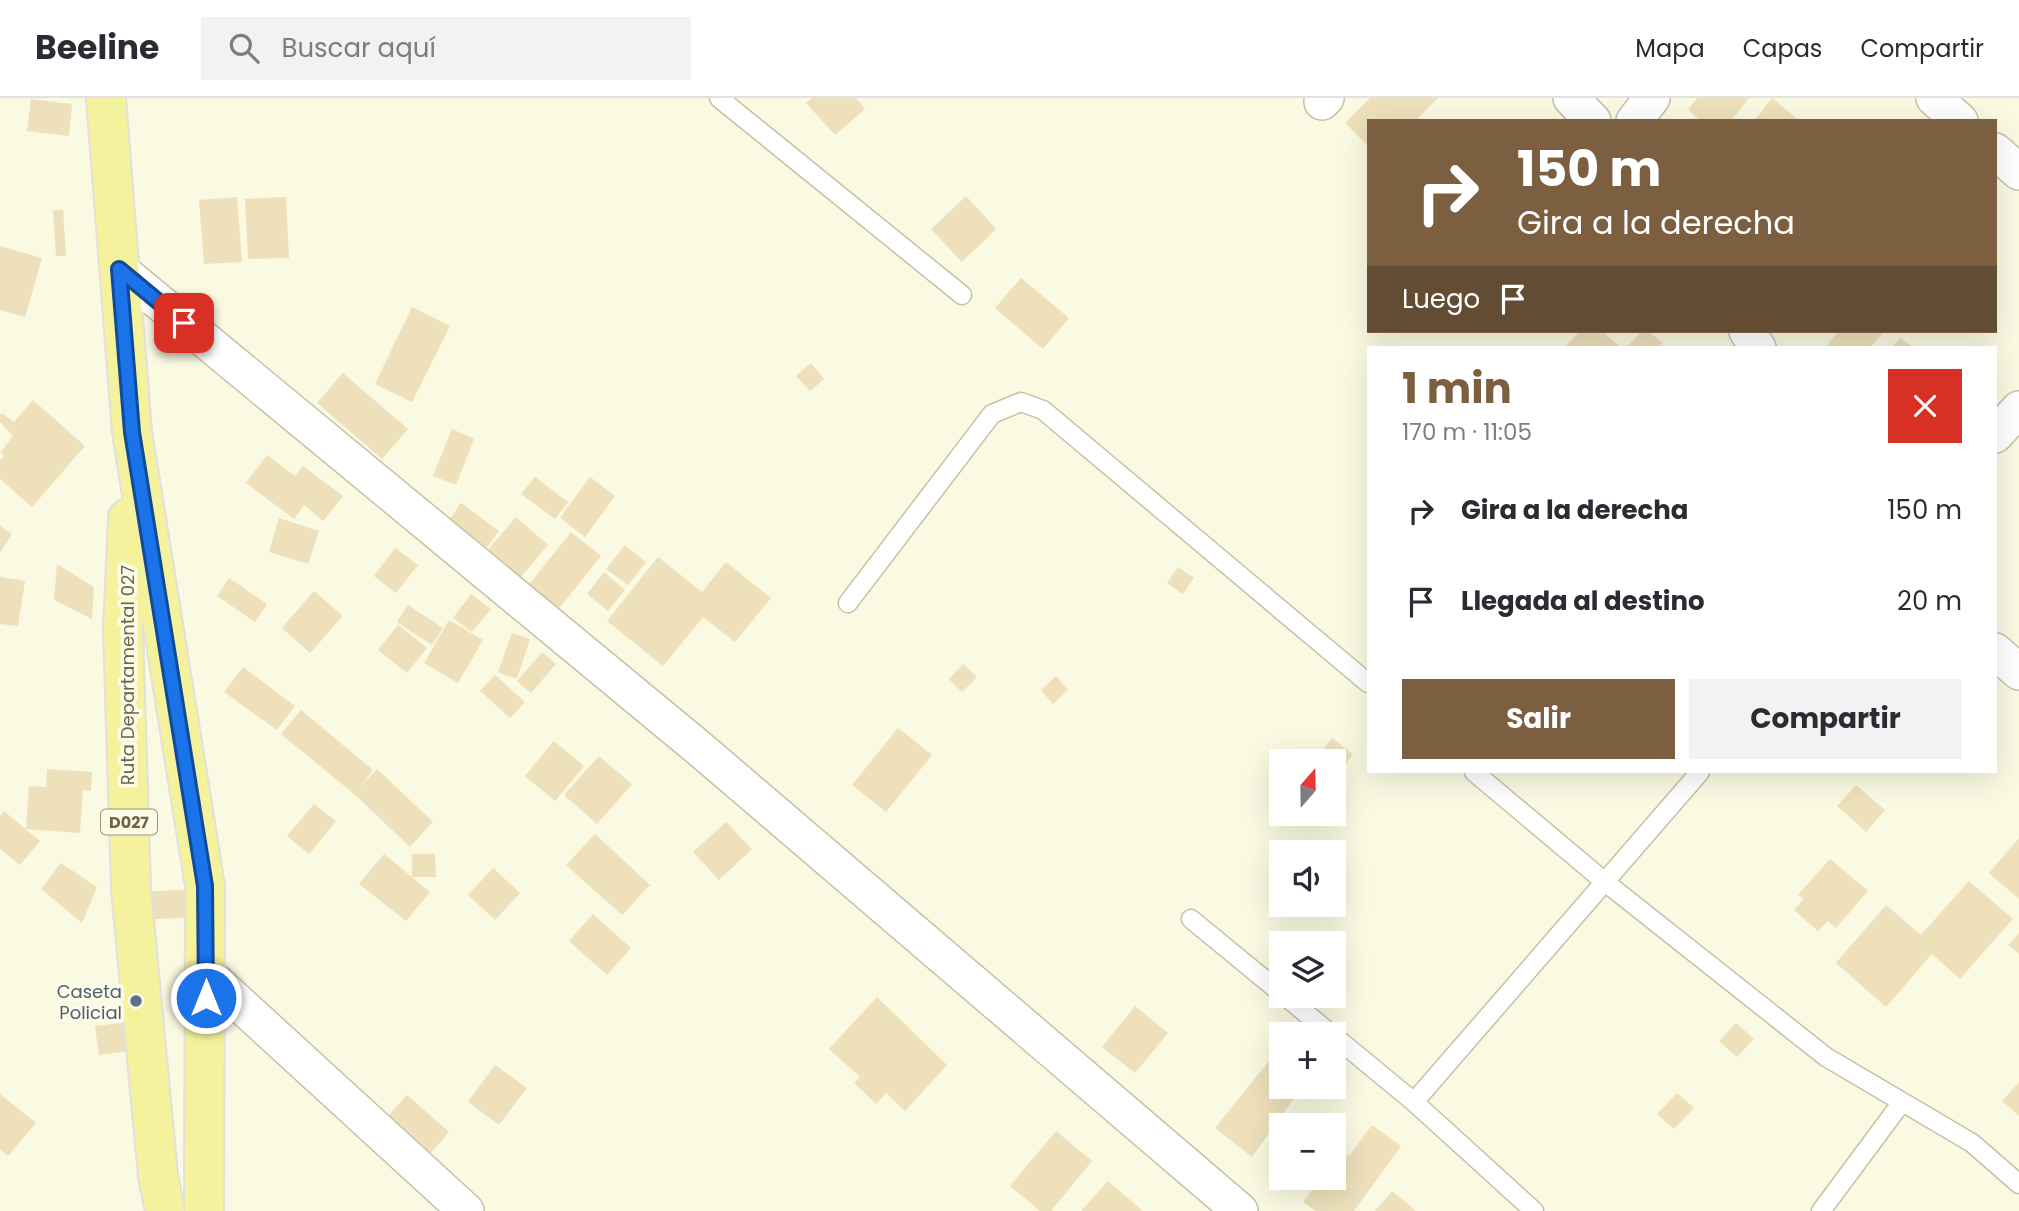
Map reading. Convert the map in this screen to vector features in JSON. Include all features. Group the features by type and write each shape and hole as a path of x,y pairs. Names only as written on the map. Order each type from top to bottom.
{"main road":[{"name":"Ruta Departamental 027","path":"106,98 132,432 205,886 204,1211"},
{"name":"Ruta Departamental 027","path":"132,432 123,629 131,889 156,1162 165,1211"}],"street":[{"path":"1571,98 1591,119"},
{"path":"1636,119 1652,98"},
{"path":"1934,98 1958,119"},
{"path":"1997,153 2019,172"},
{"path":"119,269 700,749 1240,1211"},
{"path":"1997,433 2019,409"},
{"path":"1997,653 2019,672"},
{"path":"206,973 466,1211"}],"lane":[{"path":"719,98 962,295"},
{"path":"848,603 992,414 1021,402 1043,410 1367,682"},
{"path":"1475,773 1605,882 1826,1058 1972,1143 2019,1184"},
{"path":"1414,1102 1699,773"},
{"path":"1191,919 1269,983"},
{"path":"1300,1008 1316,1022"},
{"path":"1346,1046 1414,1102 1534,1211"},
{"path":"1821,1211 1902,1102"}],"building":[{"path":"812,98 856,98 865,109 835,135 806,103"},
{"path":"1370,98 1438,98 1417,119 1367,119 1367,145 1345,123"},
{"path":"1697,98 1749,98 1733,119 1699,119 1688,110"},
{"path":"1772,98 1798,119 1756,119"},
{"path":"31,99 72,104 69,136 27,131"},
{"path":"966,196 996,229 962,262 931,229"},
{"path":"237,197 242,262 204,264 199,200"},
{"path":"286,197 289,258 248,259 245,199"},
{"path":"53,210 63,210 66,256 56,256"},
{"path":"0,246 42,258 25,317 0,310"},
{"path":"1021,278 1069,318 1043,349 995,308"},
{"path":"412,307 450,326 412,402 375,384"},
{"path":"1578,333 1604,333 1619,346 1566,346"},
{"path":"1640,333 1650,333 1663,343 1660,346 1628,346"},
{"path":"1836,333 1882,333 1872,346 1827,346"},
{"path":"1900,338 1911,346 1893,346"},
{"path":"811,363 824,379 810,391 796,376"},
{"path":"343,373 408,429 382,459 317,403"},
{"path":"33,400 85,446 32,507 0,479 0,460 4,456 0,453 13,436 0,422 0,415 2,413 14,422"},
{"path":"452,429 474,439 456,485 433,476"},
{"path":"267,455 295,476 303,466 343,496 323,521 304,505 294,519 246,483"},
{"path":"535,477 568,502 555,519 521,494"},
{"path":"590,477 615,496 585,537 560,518"},
{"path":"461,503 499,531 482,554 444,527"},
{"path":"516,517 548,545 520,578 487,551"},
{"path":"279,518 319,531 308,564 269,552"},
{"path":"0,526 12,534 0,553"},
{"path":"571,532 601,556 557,611 527,587"},
{"path":"625,545 646,562 628,585 606,569"},
{"path":"395,548 418,565 396,593 374,576"},
{"path":"658,557 702,592 726,562 771,598 735,642 703,617 663,666 607,621"},
{"path":"57,564 94,587 92,619 54,600"},
{"path":"1178,567 1194,578 1183,594 1167,583"},
{"path":"604,572 625,590 608,611 587,594"},
{"path":"0,577 25,581 18,626 0,624"},
{"path":"229,578 267,604 255,622 217,596"},
{"path":"314,591 343,616 310,653 282,628"},
{"path":"471,594 491,609 472,632 453,618"},
{"path":"408,605 443,628 432,645 397,622"},
{"path":"449,620 483,640 458,683 424,663"},
{"path":"398,625 427,648 407,673 378,650"},
{"path":"512,633 530,639 517,679 498,672"},
{"path":"542,652 556,664 531,693 517,681"},
{"path":"963,664 977,677 962,692 949,679"},
{"path":"243,667 295,706 277,730 224,692"},
{"path":"495,675 525,702 510,718 480,691"},
{"path":"1056,676 1068,690 1053,704 1041,690"},
{"path":"301,710 373,770 360,787 377,769 433,822 410,847 354,794 281,734"},
{"path":"898,728 932,755 886,812 852,785"},
{"path":"1332,738 1353,754 1346,764 1346,749 1324,749"},
{"path":"554,741 584,766 555,801 525,776"},
{"path":"599,756 632,784 597,824 564,795"},
{"path":"47,769 92,772 91,791 83,790 80,833 26,829 29,786 46,787"},
{"path":"1856,785 1885,810 1866,832 1837,806"},
{"path":"314,804 336,821 309,854 287,836"},
{"path":"4,811 40,841 20,865 0,849 0,816"},
{"path":"726,822 752,849 719,880 693,852"},
{"path":"595,834 650,885 622,915 566,865"},
{"path":"2019,838 2019,899 1989,873"},
{"path":"384,854 430,892 406,921 359,884"},
{"path":"412,854 435,854 436,877 412,877"},
{"path":"1830,859 1868,891 1836,928 1828,921 1818,931 1794,910 1804,899 1798,895"},
{"path":"61,863 97,887 82,923 41,889"},
{"path":"493,868 520,893 495,920 468,895"},
{"path":"1969,881 2013,919 1960,979 1932,954 1886,1007 1836,963 1886,905 1921,935"},
{"path":"199,889 201,917 138,920 137,892"},
{"path":"593,914 631,948 607,975 569,941"},
{"path":"2019,933 2019,954 2008,945"},
{"path":"877,997 947,1065 905,1111 886,1093 876,1104 854,1083 860,1077 829,1049"},
{"path":"1135,1006 1168,1033 1135,1073 1102,1047"},
{"path":"128,1022 132,1051 99,1055 95,1026"},
{"path":"1736,1023 1754,1039 1737,1057 1719,1041"},
{"path":"1269,1061 1269,1099 1293,1099 1283,1113 1269,1113 1269,1133 1252,1157 1215,1128"},
{"path":"495,1065 527,1088 499,1125 468,1102"},
{"path":"2019,1082 2019,1116 2002,1101"},
{"path":"1677,1093 1694,1108 1674,1129 1657,1114"},
{"path":"0,1094 36,1123 8,1156 0,1149"},
{"path":"407,1095 449,1132 426,1159 383,1122"},
{"path":"1372,1125 1401,1146 1354,1211 1316,1211 1303,1202 1312,1190 1346,1190 1346,1154 1349,1156"},
{"path":"1056,1131 1092,1161 1051,1211 1040,1211 1010,1186"},
{"path":"1108,1181 1143,1211 1081,1211"},
{"path":"1392,1191 1416,1211 1375,1211"}],"place":[{"name":"Caseta Policial","path":"136,1001"}],"route":[{"path":"184,323 119,269 132,432 160,620 205,886 206,998"}]}
